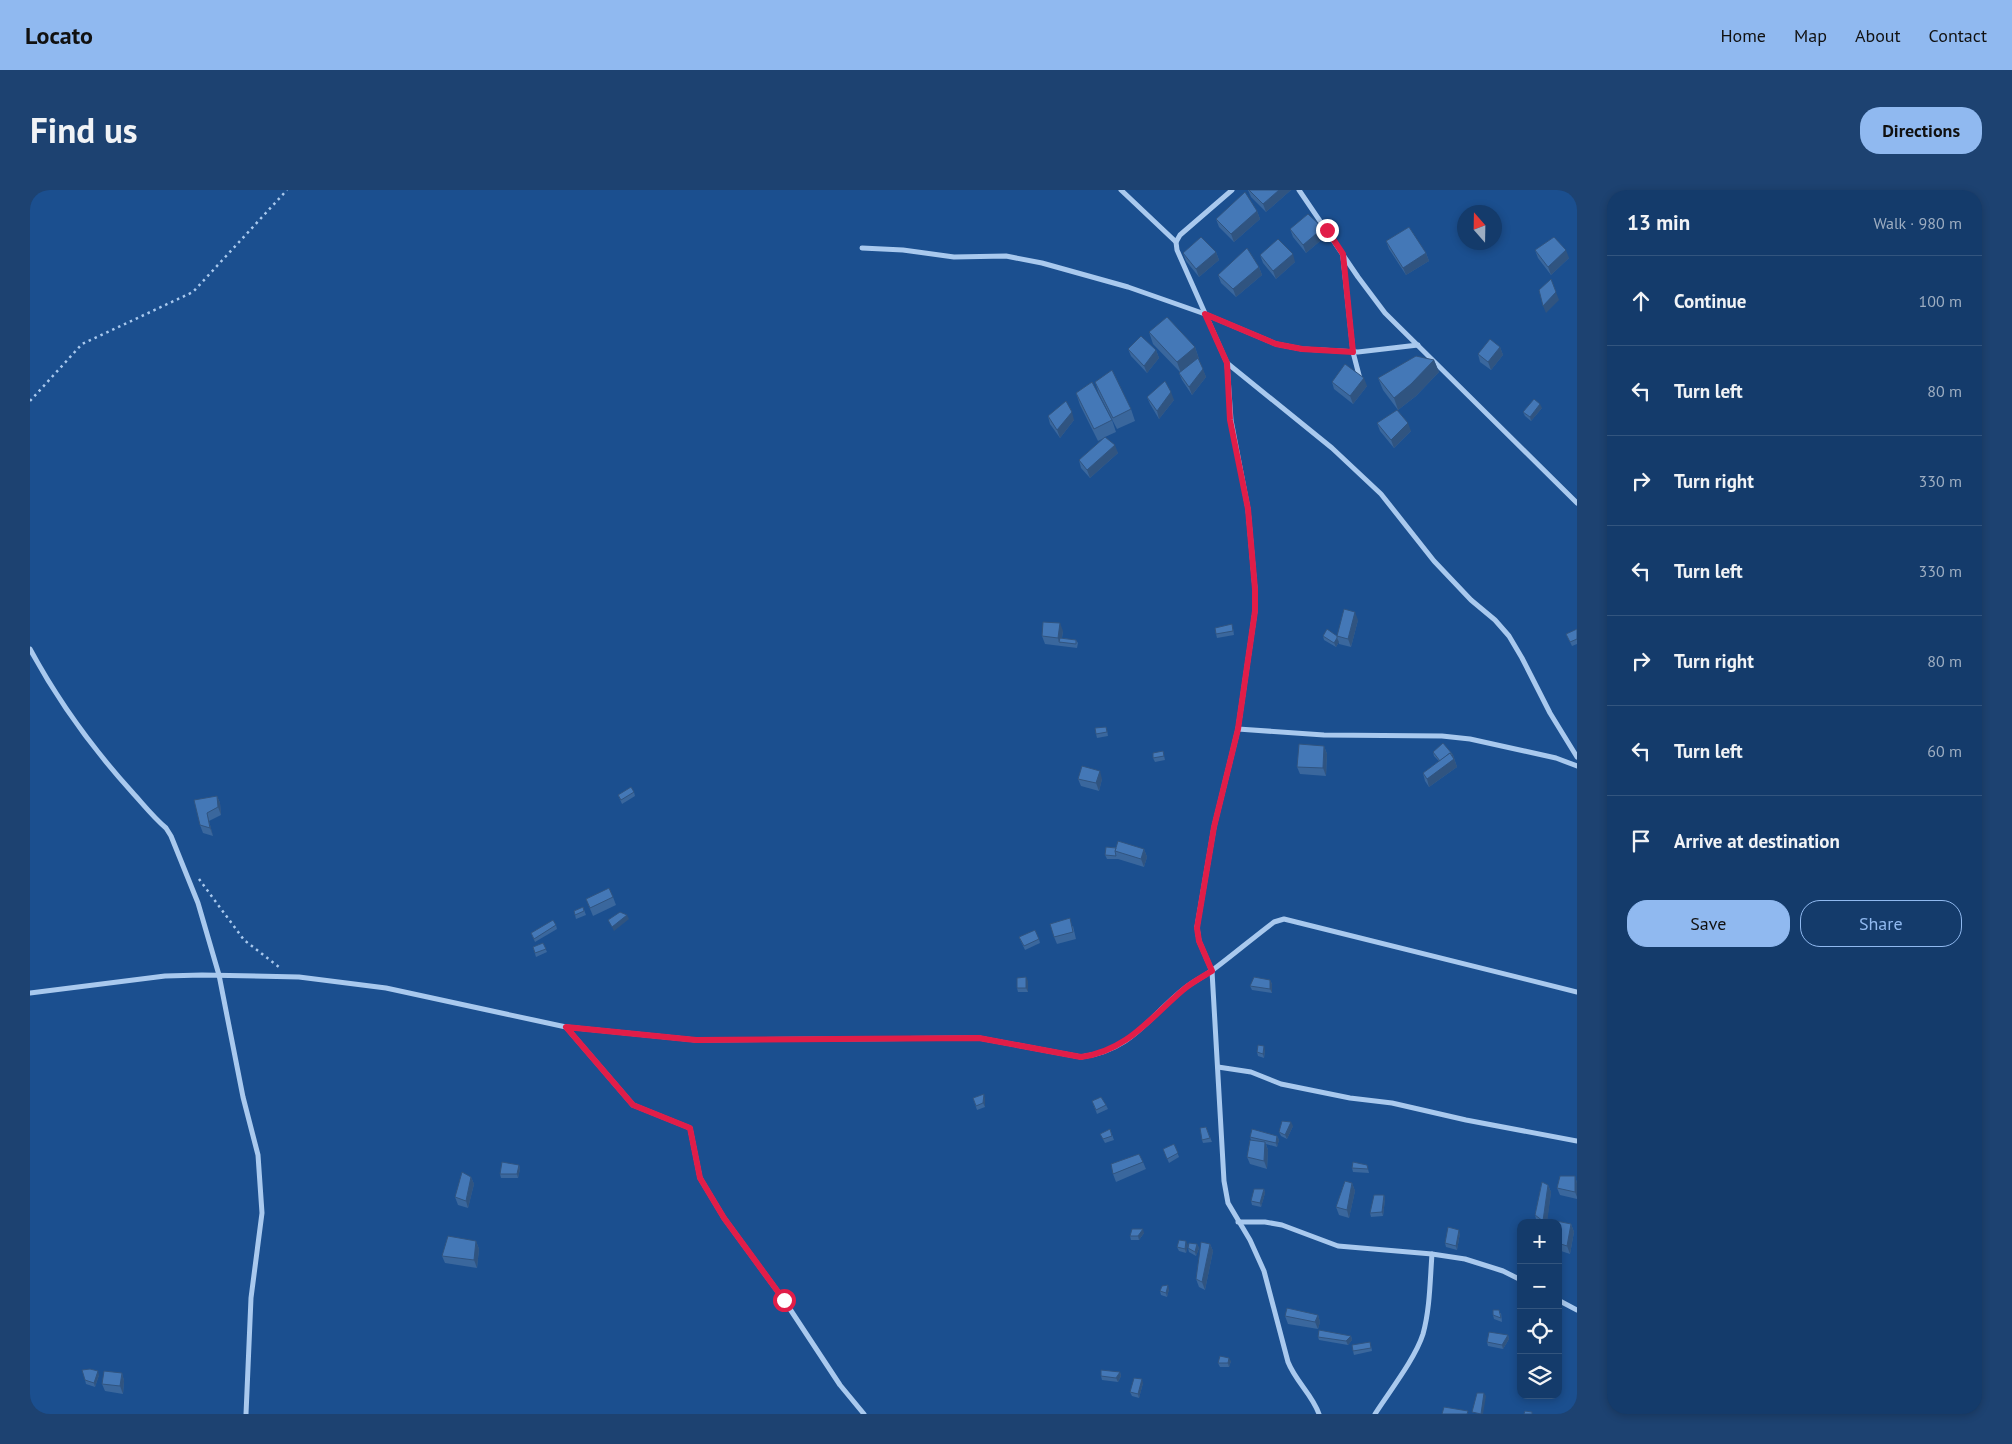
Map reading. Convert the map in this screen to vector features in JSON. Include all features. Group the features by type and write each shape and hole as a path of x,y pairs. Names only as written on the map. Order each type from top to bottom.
{"street":[{"path":"1121,190 1176,242"},
{"path":"1232,190 1180,235 1176,242 1177,250 1227,363 1230,420 1248,509 1255,589 1255,611 1238,729 1214,827 1197,928 1199,941 1212,971 1224,1181 1228,1203 1250,1240 1264,1271 1293,1375 1300,1386 1309,1393 1319,1414"},
{"path":"1299,190 1385,313 1577,504"},
{"path":"862,248 903,250 954,257 1006,256 1042,263 1128,287 1205,314 1276,344 1302,349 1353,352 1418,345"},
{"path":"1343,254 1353,352 1360,382"},
{"path":"1227,363 1332,448 1381,494 1434,561 1470,600 1495,620 1509,636 1550,713 1577,757"},
{"path":"30,650 55,692 108,764 166,828 198,903 219,975 243,1097 258,1156 262,1212 251,1298 246,1414"},
{"path":"1238,729 1324,735 1442,736 1470,739 1556,758 1577,766"},
{"path":"30,993 165,976 292,977 386,988 566,1027 696,1040 979,1038 1081,1057 1096,1055 1124,1042 1144,1028 1184,989 1212,971 1274,922 1284,919 1577,992"},
{"path":"566,1027 633,1105 690,1128 700,1178 724,1218 784,1300 840,1385 864,1414"},
{"path":"1218,1067 1251,1072 1281,1084 1350,1098 1392,1102 1466,1120 1577,1141"},
{"path":"1238,1222 1265,1222 1282,1225 1338,1246 1432,1254 1464,1259 1503,1271 1517,1278"},
{"path":"1375,1414 1413,1354 1422,1336 1427,1315 1432,1254"},
{"path":"1562,1302 1577,1310"}],"path":[{"path":"30,401 82,344 193,292 287,190"},
{"path":"184,868 202,881 244,940 292,977"}],"building":[{"path":"1249,190 1279,190 1263,204"},
{"path":"1245,192 1257,211 1231,234 1216,219"},
{"path":"1308,214 1323,228 1303,245 1290,229"},
{"path":"1409,227 1426,253 1403,268 1386,241"},
{"path":"1201,237 1216,252 1196,269 1183,253"},
{"path":"1554,237 1566,250 1548,267 1535,250"},
{"path":"1278,239 1293,254 1273,271 1260,255"},
{"path":"1247,248 1259,267 1233,289 1218,275"},
{"path":"1551,279 1556,292 1543,306 1539,290"},
{"path":"1167,317 1195,347 1177,362 1149,332"},
{"path":"1141,336 1156,350 1144,366 1128,349"},
{"path":"1490,339 1500,347 1488,362 1478,354"},
{"path":"1416,356 1434,360 1411,384 1394,398 1378,378"},
{"path":"1198,358 1203,369 1189,387 1179,373"},
{"path":"1345,364 1364,378 1350,396 1332,382"},
{"path":"1112,370 1131,409 1113,418 1095,382"},
{"path":"1165,381 1171,392 1157,411 1147,397"},
{"path":"1092,382 1112,420 1094,429 1076,393"},
{"path":"1534,399 1540,404 1530,417 1523,412"},
{"path":"1066,401 1072,412 1057,430 1048,416"},
{"path":"1397,410 1408,423 1391,440 1377,423"},
{"path":"1105,437 1115,445 1087,470 1079,460"},
{"path":"1344,609 1355,612 1348,639 1337,636"},
{"path":"1043,622 1060,623 1058,638 1042,636"},
{"path":"1232,624 1233,631 1216,634 1215,628"},
{"path":"1327,629 1337,636 1334,643 1323,636"},
{"path":"1577,629 1577,639 1570,642 1566,634"},
{"path":"1060,638 1076,640 1076,644 1059,642"},
{"path":"1106,727 1107,732 1096,734 1095,728"},
{"path":"1443,743 1453,755 1450,753 1440,761 1433,752"},
{"path":"1299,744 1324,746 1323,768 1297,767"},
{"path":"1163,751 1164,756 1153,758 1153,753"},
{"path":"1450,753 1454,759 1427,779 1423,773"},
{"path":"1082,766 1100,771 1096,783 1078,779"},
{"path":"631,787 634,792 621,800 618,795"},
{"path":"217,796 218,807 207,813 210,828 200,825 194,800"},
{"path":"1118,841 1144,849 1141,859 1115,851"},
{"path":"1106,847 1116,848 1116,856 1105,855"},
{"path":"609,888 613,897 590,908 586,899"},
{"path":"583,907 584,911 575,915 574,911"},
{"path":"620,912 627,915 612,927 608,920"},
{"path":"1070,918 1073,932 1054,937 1050,924"},
{"path":"553,920 556,925 534,939 531,933"},
{"path":"1035,930 1039,939 1024,946 1019,937"},
{"path":"543,943 546,949 535,953 533,947"},
{"path":"1026,977 1026,988 1017,988 1017,978"},
{"path":"1254,977 1270,980 1270,989 1250,986"},
{"path":"1258,1045 1264,1046 1263,1054 1257,1052"},
{"path":"984,1094 983,1103 976,1106 973,1098"},
{"path":"1101,1097 1106,1105 1096,1110 1092,1101"},
{"path":"1282,1121 1291,1122 1285,1135 1279,1132"},
{"path":"1206,1127 1210,1138 1202,1140 1200,1128"},
{"path":"1110,1129 1112,1136 1103,1139 1100,1134"},
{"path":"1252,1129 1277,1136 1276,1143 1250,1137"},
{"path":"1250,1140 1265,1142 1264,1161 1247,1157"},
{"path":"1174,1144 1178,1153 1167,1159 1163,1149"},
{"path":"1139,1154 1143,1162 1113,1174 1111,1164"},
{"path":"502,1162 519,1165 517,1174 500,1174"},
{"path":"1353,1162 1367,1165 1368,1169 1352,1168"},
{"path":"462,1172 471,1177 466,1201 455,1197"},
{"path":"1560,1176 1575,1176 1575,1192 1557,1188"},
{"path":"1345,1181 1352,1183 1347,1210 1336,1207"},
{"path":"1542,1182 1548,1185 1543,1219 1535,1215"},
{"path":"1254,1189 1264,1189 1260,1203 1251,1201"},
{"path":"1374,1195 1384,1195 1382,1212 1370,1213"},
{"path":"1562,1222 1571,1224 1567,1246 1562,1244"},
{"path":"1448,1227 1459,1230 1456,1246 1445,1243"},
{"path":"1132,1229 1143,1229 1138,1236 1130,1236"},
{"path":"448,1236 476,1241 474,1260 442,1256"},
{"path":"1179,1240 1186,1241 1185,1249 1177,1247"},
{"path":"1201,1242 1210,1244 1202,1282 1196,1279"},
{"path":"1189,1243 1197,1244 1195,1252 1188,1248"},
{"path":"1168,1285 1166,1293 1160,1291 1162,1286"},
{"path":"1287,1308 1318,1315 1315,1322 1285,1316"},
{"path":"1493,1310 1499,1310 1501,1318 1493,1315"},
{"path":"1319,1330 1351,1336 1346,1341 1318,1337"},
{"path":"1489,1332 1508,1335 1502,1345 1487,1342"},
{"path":"1370,1342 1371,1348 1353,1351 1352,1345"},
{"path":"1220,1356 1229,1358 1228,1363 1218,1363"},
{"path":"82,1370 98,1371 94,1383 85,1380"},
{"path":"1101,1370 1120,1372 1116,1378 1101,1376"},
{"path":"104,1371 122,1373 120,1386 102,1384"},
{"path":"1134,1378 1142,1379 1138,1394 1130,1392"},
{"path":"1477,1393 1484,1393 1481,1414 1472,1412"},
{"path":"1444,1407 1468,1411 1467,1414 1442,1414"},
{"path":"1525,1411 1532,1412 1532,1414 1524,1414"}],"route":[{"path":"784,1300 724,1218 700,1178 690,1128 633,1105 566,1027 696,1040 979,1038 997,1043 1081,1057 1096,1055 1124,1042 1144,1028 1184,989 1212,971 1204,956 1197,928 1214,827 1238,729 1255,611 1255,589 1248,509 1230,420 1227,363 1205,314 1276,344 1302,349 1353,352 1343,254 1327,230"}]}
